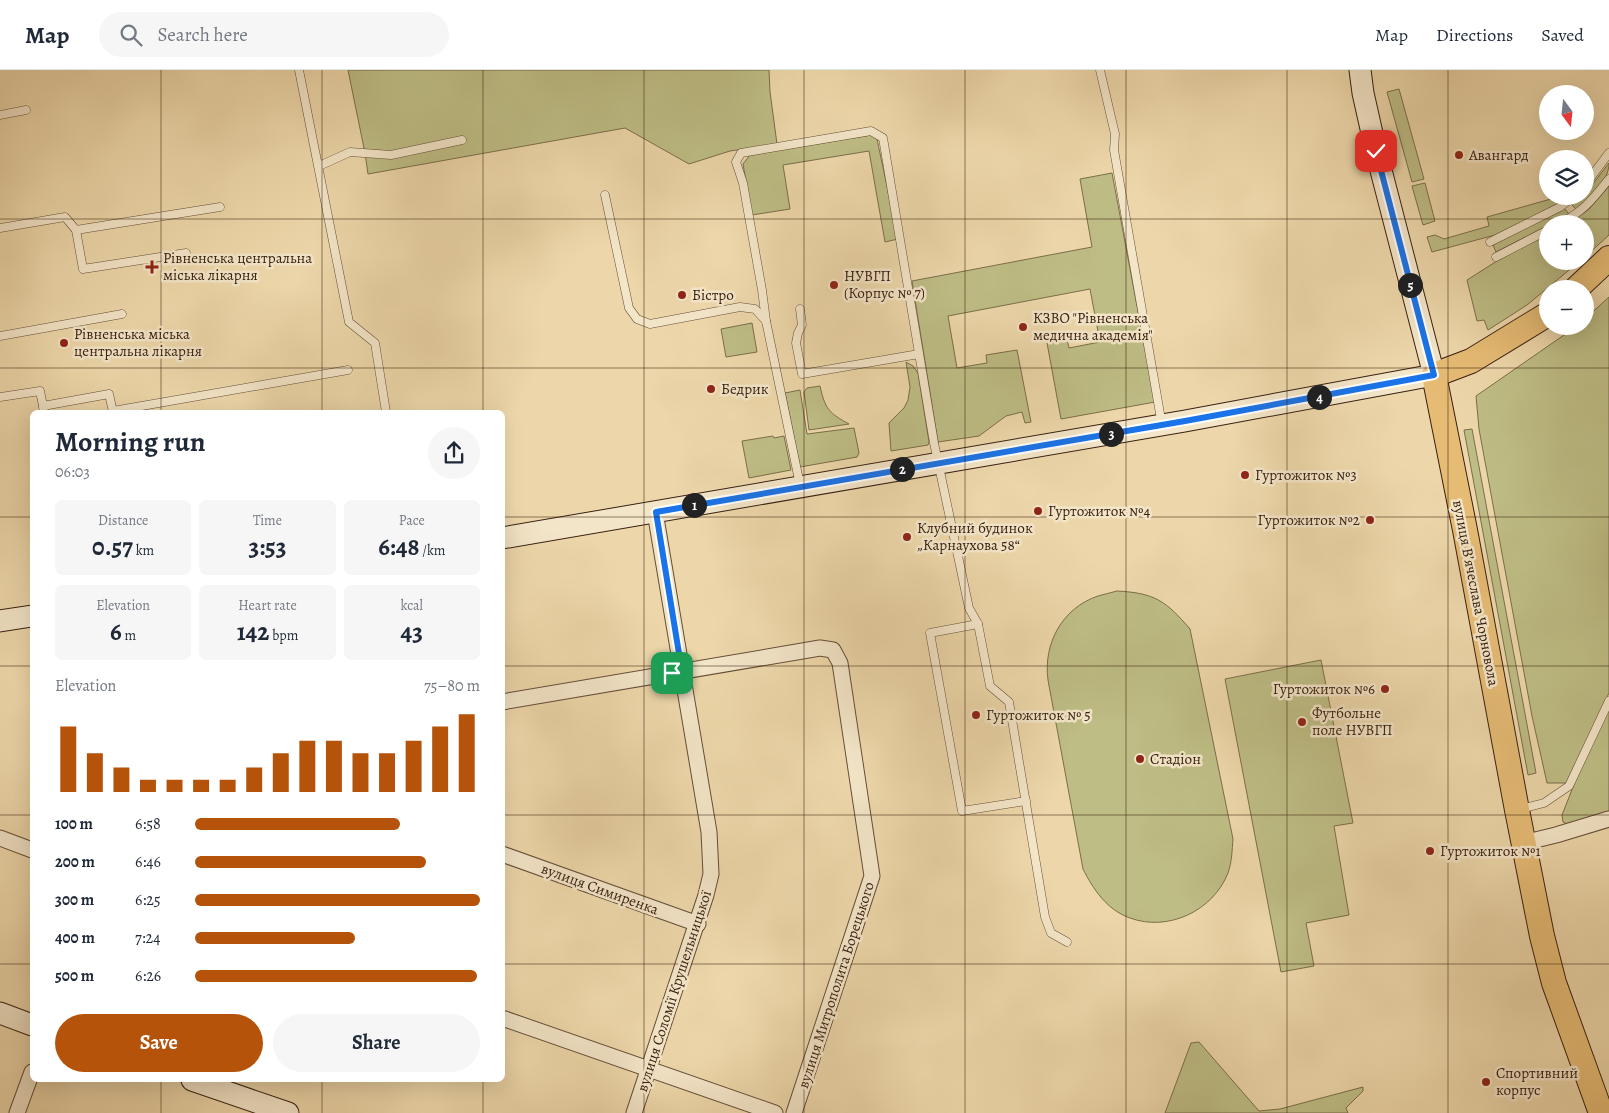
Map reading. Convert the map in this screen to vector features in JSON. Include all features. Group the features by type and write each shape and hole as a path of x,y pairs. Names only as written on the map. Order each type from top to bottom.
{"main road":[{"name":"вулиця Вʼячеслава Чорновола","path":"1360,70 1363,93 1376,151 1434,375 1542,936 1554,983 1601,1113"},
{"path":"1586,280 1609,258"},
{"path":"505,537 1162,425 1434,375 1471,361 1539,319"},
{"path":"0,622 30,616"},
{"path":"0,1013 30,1024"},
{"path":"198,1082 288,1113"}],"street":[{"name":"вулиця Соломії Крушельницької","path":"634,1113 698,924 711,874 711,854 656,512"},
{"name":"вулиця Митрополита Борецького","path":"682,672 820,648 833,650 840,663 872,876 794,1113"},
{"path":"505,702 682,672"},
{"path":"1523,843 1609,819"},
{"path":"0,838 30,849"},
{"name":"вулиця Симиренка","path":"505,855 698,924"},
{"path":"505,1019 776,1113"},
{"path":"18,1113 30,1078"}],"lane":[{"path":"299,70 349,322 375,343 386,410"},
{"path":"1100,70 1115,134 1114,150 1162,425"},
{"path":"0,115 26,110"},
{"path":"801,487 766,321 744,192 736,162 741,153 871,131 883,138 934,443 940,463 948,514 969,608 978,624 990,686 1010,702 1045,917 1051,933 1067,942"},
{"path":"319,166 350,152 391,155 462,140"},
{"path":"1594,173 1609,153"},
{"path":"1575,215 1591,202 1609,179"},
{"path":"605,195 628,308 637,319 650,324 740,307 755,309 766,321"},
{"path":"1490,242 1563,205"},
{"path":"76,230 220,207"},
{"path":"0,228 65,217 76,230 83,269 186,253"},
{"path":"1496,257 1539,235"},
{"path":"800,309 802,325 796,343 802,374 919,354"},
{"path":"0,336 122,314"},
{"path":"124,410 348,370"},
{"path":"0,397 40,391 44,409 110,394 113,410"},
{"path":"978,624 930,633 962,811 1026,801"},
{"path":"1517,810 1544,803 1569,786 1609,701"}],"shaded area":[{"path":"348,70 769,70 777,144 730,151 689,164 625,128 368,174"},
{"path":"1399,89 1424,179 1412,182 1387,92"},
{"path":"871,135 877,139 898,239 885,242 869,151 783,165 790,209 752,215 743,164 750,155"},
{"path":"1609,163 1606,177 1594,193 1594,182"},
{"path":"1112,173 1155,402 1061,419 1047,343 1067,339 1069,348 1100,342 1090,289 948,316 957,368 987,363 986,355 1017,350 1031,422 1025,423 1022,412 1006,416 979,436 938,442 912,281 1092,247 1080,179"},
{"path":"1425,183 1435,221 1423,225 1412,186"},
{"path":"1609,186 1609,235 1594,249 1594,215 1580,215 1594,203"},
{"path":"1539,202 1539,205 1556,205 1495,235 1432,252 1427,237 1435,235 1444,239 1489,226 1487,217"},
{"path":"1572,205 1581,205 1576,209"},
{"path":"1564,208 1569,214 1567,215 1551,215"},
{"path":"1539,221 1539,230 1496,252 1493,245"},
{"path":"1539,239 1539,270 1569,270 1557,280 1539,280 1539,295 1488,330 1484,320 1477,321 1467,280 1508,254"},
{"path":"1609,297 1609,693 1566,783 1547,783 1532,716 1479,429 1476,396 1564,335 1594,335 1594,311"},
{"path":"752,323 757,352 726,357 721,329"},
{"path":"906,362 913,366 918,373 929,442 928,445 891,451 889,423 904,408 908,400 910,387"},
{"path":"820,386 826,405 832,413 849,424 809,430 804,392 807,388"},
{"path":"800,390 807,434 854,428 859,453 857,457 800,467 785,393"},
{"path":"1472,429 1536,773 1528,775 1464,430"},
{"path":"773,436 774,438 784,436 791,470 749,478 742,441"},
{"name":"Стадіон","path":"1117,591 1141,594 1159,600 1190,629 1233,839 1228,873 1221,886 1212,898 1200,908 1174,920 1145,922 1130,918 1114,910 1096,891 1083,869 1048,680 1047,667 1052,641 1065,618 1085,602"},
{"path":"1321,660 1353,823 1334,826 1349,915 1306,923 1314,966 1281,972 1225,679"},
{"path":"1609,707 1609,815 1569,825 1563,822 1562,815 1579,772"},
{"path":"1199,1042 1259,1111 1280,1109 1363,1087 1363,1091 1346,1108 1348,1113 1165,1113 1191,1043"}],"place":[{"name":"Авангард","path":"1459,155"},
{"name":"Рівненська центральна міська лікарня","path":"152,267"},
{"name":"НУВГП (Корпус № 7)","path":"834,285"},
{"name":"Бістро","path":"682,295"},
{"name":"КЗВО \"Рівненська медична академія\"","path":"1023,327"},
{"name":"Рівненська міська центральна лікарня","path":"64,343"},
{"name":"Бедрик","path":"711,389"},
{"name":"Гуртожиток №3","path":"1245,475"},
{"name":"Гуртожиток №4","path":"1038,511"},
{"name":"Гуртожиток №2","path":"1370,520"},
{"name":"Клубний будинок „Карнаухова 58“","path":"907,537"},
{"name":"Гуртожиток №6","path":"1385,689"},
{"name":"Гуртожиток № 5","path":"976,715"},
{"name":"Футбольне поле НУВГП","path":"1302,722"},
{"name":"Стадіон","path":"1140,759"},
{"name":"Гуртожиток №1","path":"1430,851"},
{"name":"Спортивний корпус","path":"1486,1082"}],"route":[{"path":"672,673 682,672 656,512 1185,421 1434,375 1376,151"}]}
